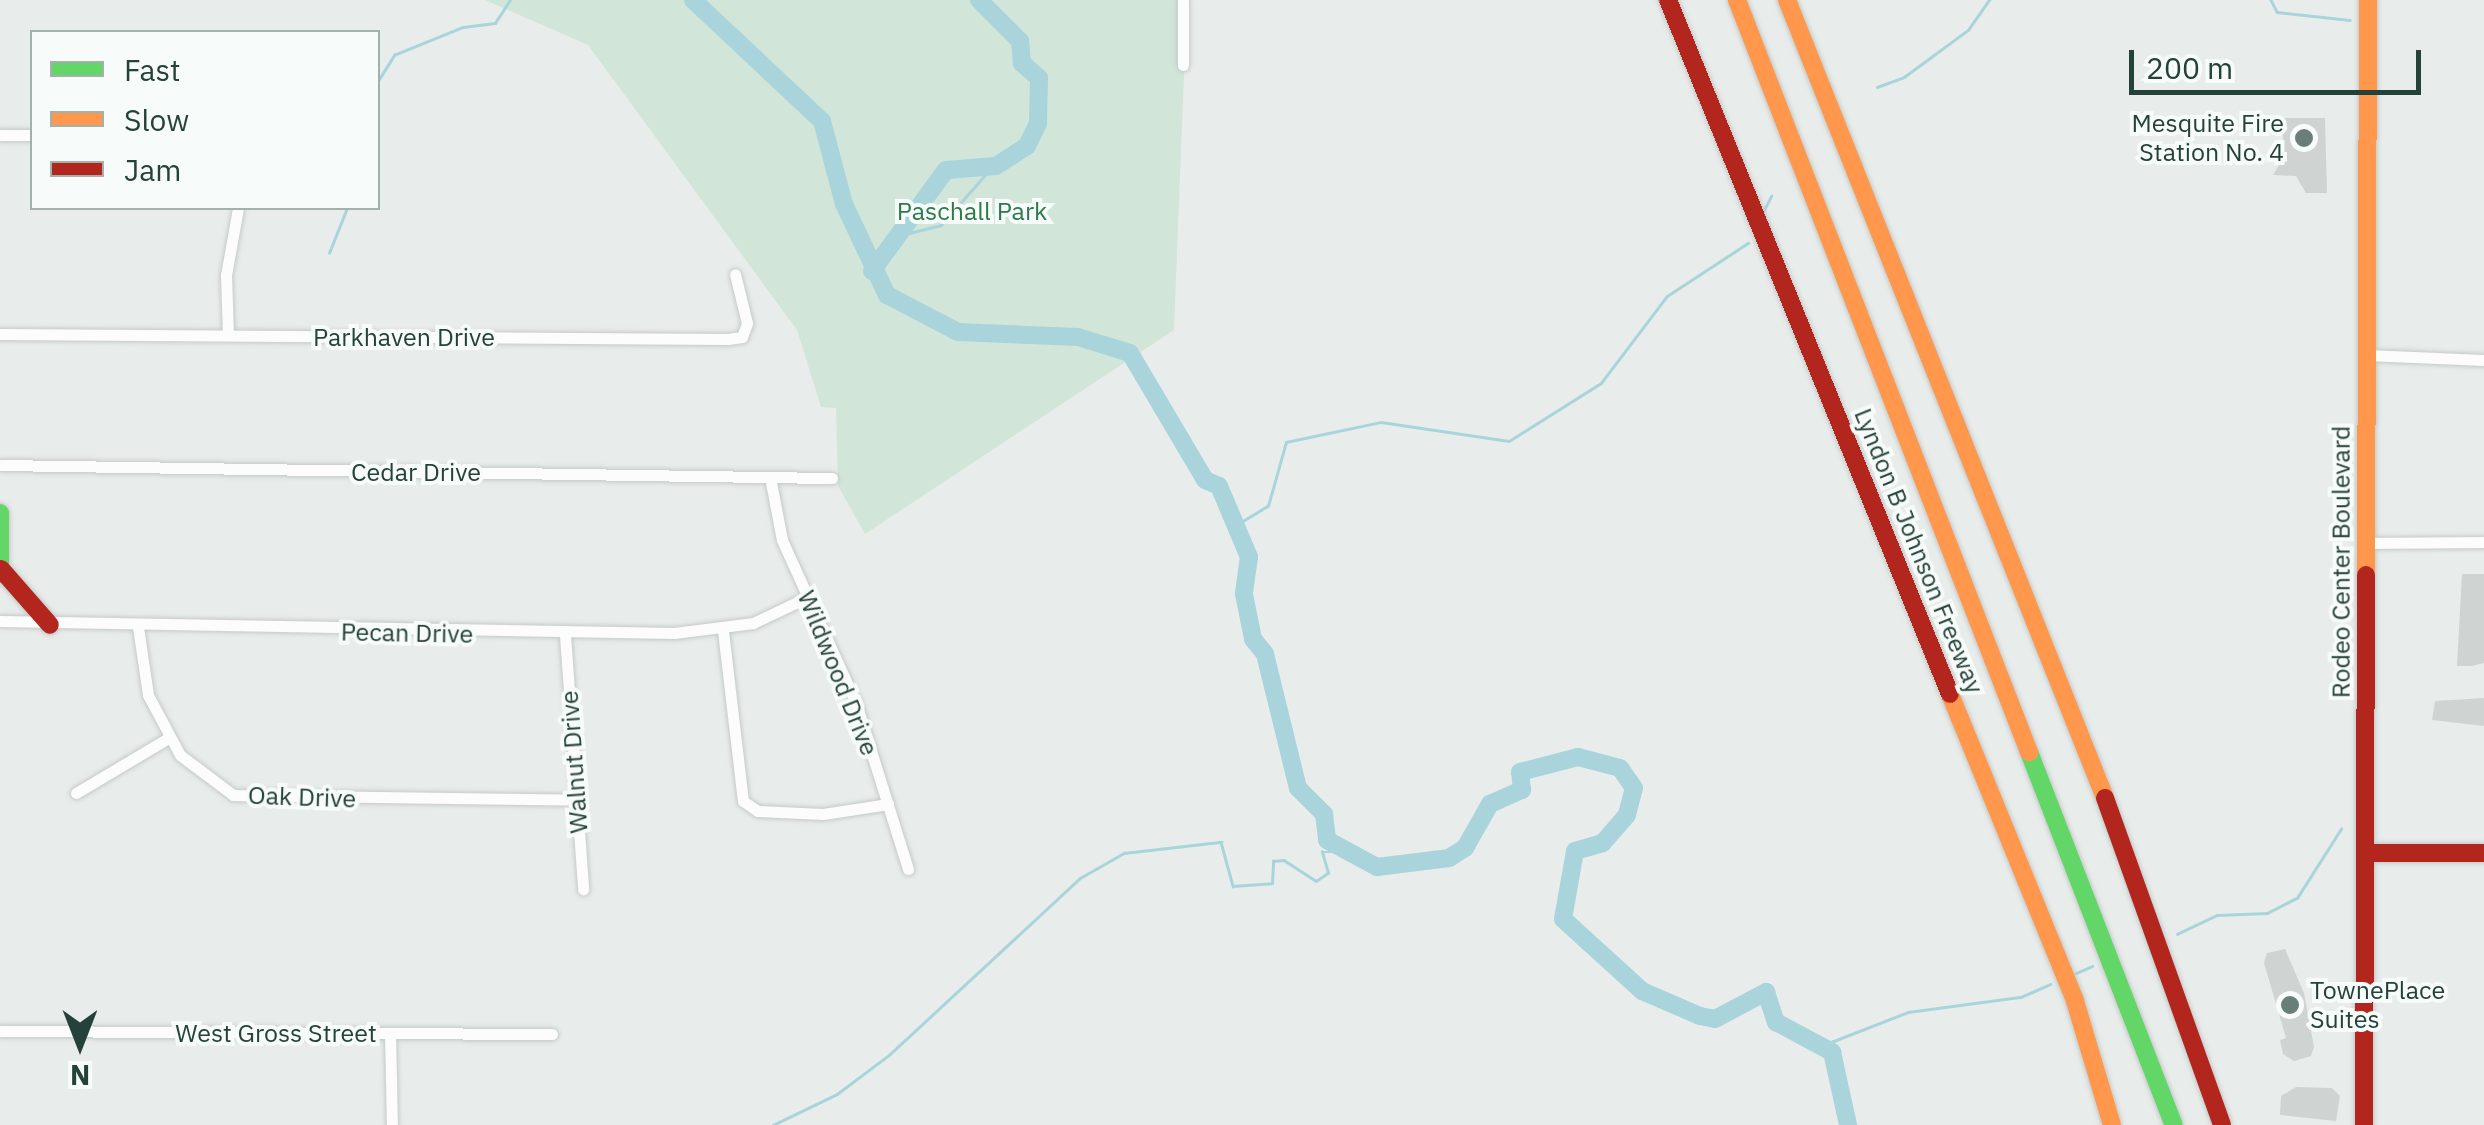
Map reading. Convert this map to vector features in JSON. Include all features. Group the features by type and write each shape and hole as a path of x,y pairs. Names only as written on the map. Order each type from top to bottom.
{"main road":[{"name":"Lyndon B Johnson Freeway","path":"1668,0 2075,1002 2112,1125"},
{"name":"Lyndon B Johnson Freeway","path":"1737,0 2166,1099 2171,1125"},
{"path":"1787,0 2232,1125"},
{"name":"Rodeo Center Boulevard","path":"2364,1125 2368,0"},
{"path":"0,513 1,572 50,625"},
{"path":"2365,853 2484,853"},
{"path":"2168,957 2222,1125"}],"street":[{"path":"1183,0 1183,65"},
{"path":"0,135 30,135"},
{"path":"228,336 226,274 238,210"},
{"name":"Parkhaven Drive","path":"0,334 728,340 742,337 748,322 735,274"},
{"path":"2366,355 2484,360"},
{"name":"Cedar Drive","path":"0,465 832,478"},
{"name":"Wildwood Drive","path":"770,477 782,540 856,703 908,869"},
{"path":"2366,543 2484,542"},
{"name":"Pecan Drive","path":"0,622 565,635 722,631 808,598"},
{"name":"Oak Drive","path":"138,627 137,664 170,737 180,754 233,795 576,800"},
{"path":"722,631 744,801 758,811 810,814 888,804"},
{"name":"Walnut Drive","path":"565,635 583,890"},
{"path":"76,793 170,737"},
{"name":"West Gross Street","path":"0,1031 552,1034"},
{"path":"390,1033 392,1125"}],"green space":[{"name":"Paschall Park","path":"485,0 1187,0 1174,330 865,534 838,486 836,408 821,407 797,330 588,45"}],"building":[{"name":"Mesquite Fire Station No. 4","path":"2283,118 2325,118 2327,193 2306,193 2296,176 2273,175 2283,158"},
{"path":"2462,574 2484,574 2484,663 2472,666 2457,666"},
{"path":"2484,698 2484,726 2432,720 2435,701"},
{"name":"TownePlace Suites","path":"2285,949 2304,993 2314,1047 2311,1056 2294,1061 2283,1054 2280,1040 2286,1038 2264,963 2267,953"},
{"path":"2296,1087 2332,1088 2340,1096 2336,1121 2280,1115 2281,1096"}],"waterway":[{"path":"380,78 394,55 463,27 495,23 510,0"},
{"path":"693,0 822,121 844,204 887,295 958,332 1078,337 1130,353 1205,480 1219,486 1249,557 1244,594 1253,639 1265,654 1298,788 1324,814 1327,840 1377,867 1449,858 1465,848 1490,804 1522,790 1520,772 1578,757 1620,768 1634,788 1627,815 1603,843 1575,851 1563,919 1642,991 1700,1016 1715,1019 1766,992 1776,1022 1832,1052 1848,1125"},
{"path":"872,271 946,170 996,166 1027,146 1038,123 1039,78 1022,63 1020,41 979,0"},
{"path":"1877,87 1904,77 1968,30 1989,0"},
{"path":"2271,0 2277,12 2350,20"},
{"path":"905,234 941,225 991,168"},
{"path":"1763,212 1771,196"},
{"path":"329,253 346,210"},
{"path":"1236,525 1268,506 1286,442 1381,422 1509,441 1601,383 1667,296 1748,243"},
{"path":"2177,934 2217,915 2267,913 2297,898 2341,829"},
{"path":"773,1125 837,1094 889,1055 1080,878 1124,853 1221,842 1233,886 1272,883 1273,861 1284,860 1316,881 1328,873 1322,852 1343,852"},
{"path":"2072,975 2092,966"},
{"path":"1826,1044 1908,1012 2021,997 2050,984"}],"traffic: fast":[{"path":"0,513 0,574"},
{"path":"2029,752 2174,1125"}],"traffic: slow":[{"path":"1737,0 2029,752"},
{"path":"1787,0 2105,798"},
{"path":"2366,575 2368,0"},
{"path":"1950,694 2075,1001 2112,1125"}],"traffic: jam":[{"path":"1668,0 1950,694"},
{"path":"1,569 50,625"},
{"path":"2364,1125 2366,575"},
{"path":"2105,798 2222,1125"},
{"path":"2365,853 2484,853"}],"place":[{"name":"Mesquite Fire Station No. 4","path":"2304,138"},
{"name":"TownePlace Suites","path":"2290,1005"}]}
